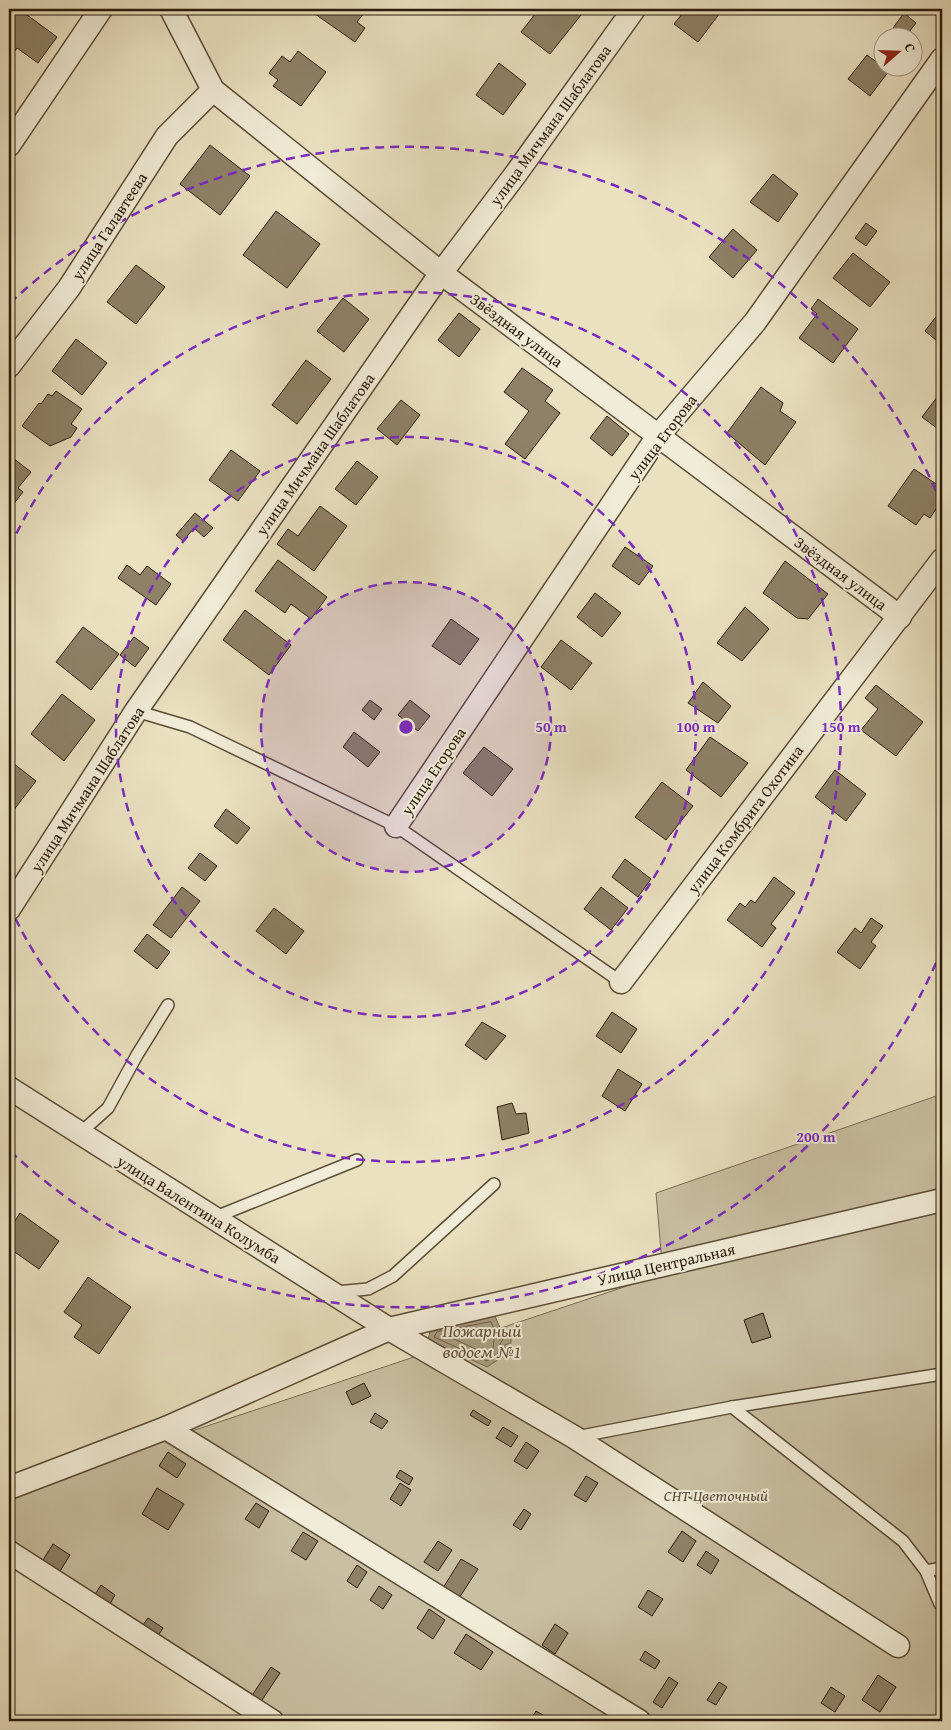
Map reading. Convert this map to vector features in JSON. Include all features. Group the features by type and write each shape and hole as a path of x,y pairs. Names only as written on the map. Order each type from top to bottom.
{"street":[{"path":"9,145 101,9"},
{"name":"Звёздная улица","path":"171,9 213,90 441,273 900,617"},
{"name":"улица Мичмана Шаблатова","path":"9,909 136,711 441,273 515,175 634,9"},
{"name":"улица Егорова","path":"396,826 658,436 755,322 942,59"},
{"name":"улица Галавтеева","path":"9,366 70,288 168,136 213,90"},
{"name":"улица Комбрига Охотина","path":"620,982 942,560"},
{"name":"улица Валентина Колумба","path":"9,1088 389,1329 574,1437 898,1646"},
{"name":"Улица Центральная","path":"9,1488 166,1428 389,1329 942,1200"},
{"path":"166,1428 639,1721"},
{"path":"9,1552 272,1721"}],"lane":[{"path":"136,711 190,727 396,826 620,982"},
{"path":"80,1134 108,1108 137,1055 168,1005"},
{"path":"213,1218 357,1160"},
{"path":"332,1293 368,1289 393,1276 494,1184"},
{"path":"574,1437 732,1407 942,1374"},
{"path":"732,1407 903,1541 926,1571 942,1605"},
{"path":"926,1571 942,1568"}],"green space":[{"name":"СНТ Цветочный","path":"942,1094 942,1721 271,1721 9,1552 9,1492 663,1274 656,1193"}],"water":[{"name":"Пожарный водоем №1","path":"495,1316 501,1330 511,1337 511,1343 505,1345 506,1355 487,1367 428,1340 431,1327"}],"building":[{"path":"9,9 19,9 57,37 38,63 17,48 9,59"},
{"path":"308,9 367,9 357,22 365,28 355,42"},
{"path":"539,9 585,10 550,54 521,32"},
{"path":"686,9 723,9 698,42 674,24"},
{"path":"904,13 916,23 912,28 893,28"},
{"path":"298,51 326,72 301,106 273,86 278,80 269,73 282,56 290,62"},
{"path":"867,55 874,60 874,78 884,78 870,96 848,79"},
{"path":"499,63 526,84 503,115 476,95"},
{"path":"210,145 250,176 220,215 180,184"},
{"path":"773,174 798,194 778,222 750,202"},
{"path":"276,211 320,244 287,288 243,255"},
{"path":"866,223 877,231 866,246 855,238"},
{"path":"733,229 757,250 733,278 709,257"},
{"path":"853,253 890,282 870,307 833,278"},
{"path":"136,265 165,287 136,324 107,302"},
{"path":"343,298 369,319 344,352 317,331"},
{"path":"818,299 858,329 833,363 799,338 817,314 811,309"},
{"path":"942,309 942,345 925,331"},
{"path":"459,313 480,329 459,357 438,340"},
{"path":"76,339 107,363 82,395 52,371"},
{"path":"306,360 331,379 297,424 272,405"},
{"path":"522,368 553,390 545,401 560,413 525,459 505,444 529,411 504,392"},
{"path":"761,387 783,403 780,411 796,422 765,465 727,433"},
{"path":"56,391 82,409 71,424 77,428 71,437 50,446 22,426 39,403 41,404 48,394 52,396"},
{"path":"942,393 942,432 922,417"},
{"path":"401,400 420,415 397,445 377,429"},
{"path":"607,416 629,434 612,456 590,438"},
{"path":"231,450 260,471 238,501 209,480"},
{"path":"9,455 31,472 18,488 23,492 9,510"},
{"path":"357,461 378,477 356,505 335,489"},
{"path":"914,469 942,488 942,500 930,518 924,514 916,525 888,506"},
{"path":"320,506 347,526 314,571 277,544 288,529 298,536"},
{"path":"195,513 213,528 204,537 194,528 183,541 176,535"},
{"path":"625,547 653,566 639,585 612,566"},
{"path":"278,560 327,597 311,619 291,604 285,613 255,591"},
{"path":"785,561 828,594 808,619 797,618 763,593"},
{"path":"127,565 140,575 147,566 171,584 156,605 118,578"},
{"path":"595,593 621,613 602,637 577,617"},
{"path":"745,607 769,629 742,661 717,643"},
{"path":"245,610 291,645 269,675 223,640"},
{"path":"451,619 479,639 460,665 432,646"},
{"path":"83,627 119,654 91,690 56,662"},
{"path":"134,637 149,648 135,667 120,655"},
{"path":"561,640 592,663 571,690 541,667"},
{"path":"703,682 731,706 718,723 688,703"},
{"path":"876,685 923,722 896,756 861,730 878,709 865,698"},
{"path":"62,694 95,720 64,761 31,734"},
{"path":"370,700 382,709 374,720 362,710"},
{"path":"410,700 430,716 418,731 398,715"},
{"path":"354,732 380,752 368,767 343,747"},
{"path":"710,737 748,763 721,797 686,770"},
{"path":"484,747 513,769 492,796 463,773"},
{"path":"9,760 36,781 13,811 9,807"},
{"path":"835,770 866,794 846,821 815,797"},
{"path":"662,782 693,806 666,840 635,817"},
{"path":"226,809 250,828 237,844 214,826"},
{"path":"200,853 217,866 205,881 188,868"},
{"path":"625,859 651,879 638,897 612,877"},
{"path":"774,877 795,893 771,924 776,928 762,947 727,920 740,903 745,907 751,900 755,903"},
{"path":"182,887 200,901 171,938 153,925"},
{"path":"601,887 628,908 611,930 584,909"},
{"path":"274,908 304,931 286,954 256,931"},
{"path":"871,918 883,926 871,942 876,946 860,969 837,952 855,928 861,933"},
{"path":"147,934 170,952 157,969 134,951"},
{"path":"612,1012 637,1029 621,1053 596,1036"},
{"path":"482,1022 506,1036 486,1060 465,1045"},
{"path":"618,1069 642,1084 625,1111 602,1096"},
{"path":"512,1103 516,1114 526,1113 529,1133 502,1140 497,1107"},
{"path":"20,1213 59,1241 39,1269 9,1248 9,1230"},
{"path":"88,1277 131,1307 99,1354 74,1337 82,1325 64,1312"},
{"path":"763,1313 771,1337 752,1343 744,1320"},
{"path":"364,1383 371,1396 352,1405 346,1392"},
{"path":"473,1410 491,1421 488,1426 470,1415"},
{"path":"375,1413 388,1421 382,1429 370,1422"},
{"path":"503,1427 518,1436 511,1447 496,1438"},
{"path":"526,1442 539,1451 527,1469 514,1461"},
{"path":"168,1452 186,1464 177,1478 159,1466"},
{"path":"400,1470 413,1478 409,1485 396,1477"},
{"path":"586,1476 598,1483 586,1502 574,1495"},
{"path":"400,1483 411,1490 401,1506 390,1499"},
{"path":"157,1488 184,1504 168,1530 142,1514"},
{"path":"256,1503 269,1511 259,1528 245,1519"},
{"path":"524,1509 531,1514 521,1530 513,1525"},
{"path":"682,1531 696,1541 683,1562 668,1552"},
{"path":"303,1532 318,1541 306,1560 291,1551"},
{"path":"438,1541 452,1550 438,1571 424,1562"},
{"path":"53,1544 70,1555 60,1571 43,1560"},
{"path":"706,1551 719,1560 711,1574 697,1565"},
{"path":"461,1559 478,1569 459,1598 443,1588"},
{"path":"357,1565 367,1572 357,1588 347,1581"},
{"path":"101,1585 115,1595 107,1609 92,1599"},
{"path":"379,1586 392,1595 383,1609 370,1600"},
{"path":"648,1590 663,1599 652,1616 638,1607"},
{"path":"429,1609 445,1620 433,1639 417,1628"},
{"path":"148,1618 163,1628 156,1639 140,1629"},
{"path":"555,1624 568,1633 555,1654 542,1645"},
{"path":"466,1634 493,1652 481,1670 454,1653"},
{"path":"645,1651 660,1661 655,1669 640,1660"},
{"path":"271,1667 280,1673 260,1703 251,1697"},
{"path":"878,1675 896,1687 880,1712 862,1700"},
{"path":"669,1677 678,1683 662,1708 653,1702"},
{"path":"719,1682 727,1687 716,1705 707,1700"},
{"path":"831,1687 845,1696 835,1712 821,1703"},
{"path":"536,1711 548,1718 546,1721 530,1721"}]}
